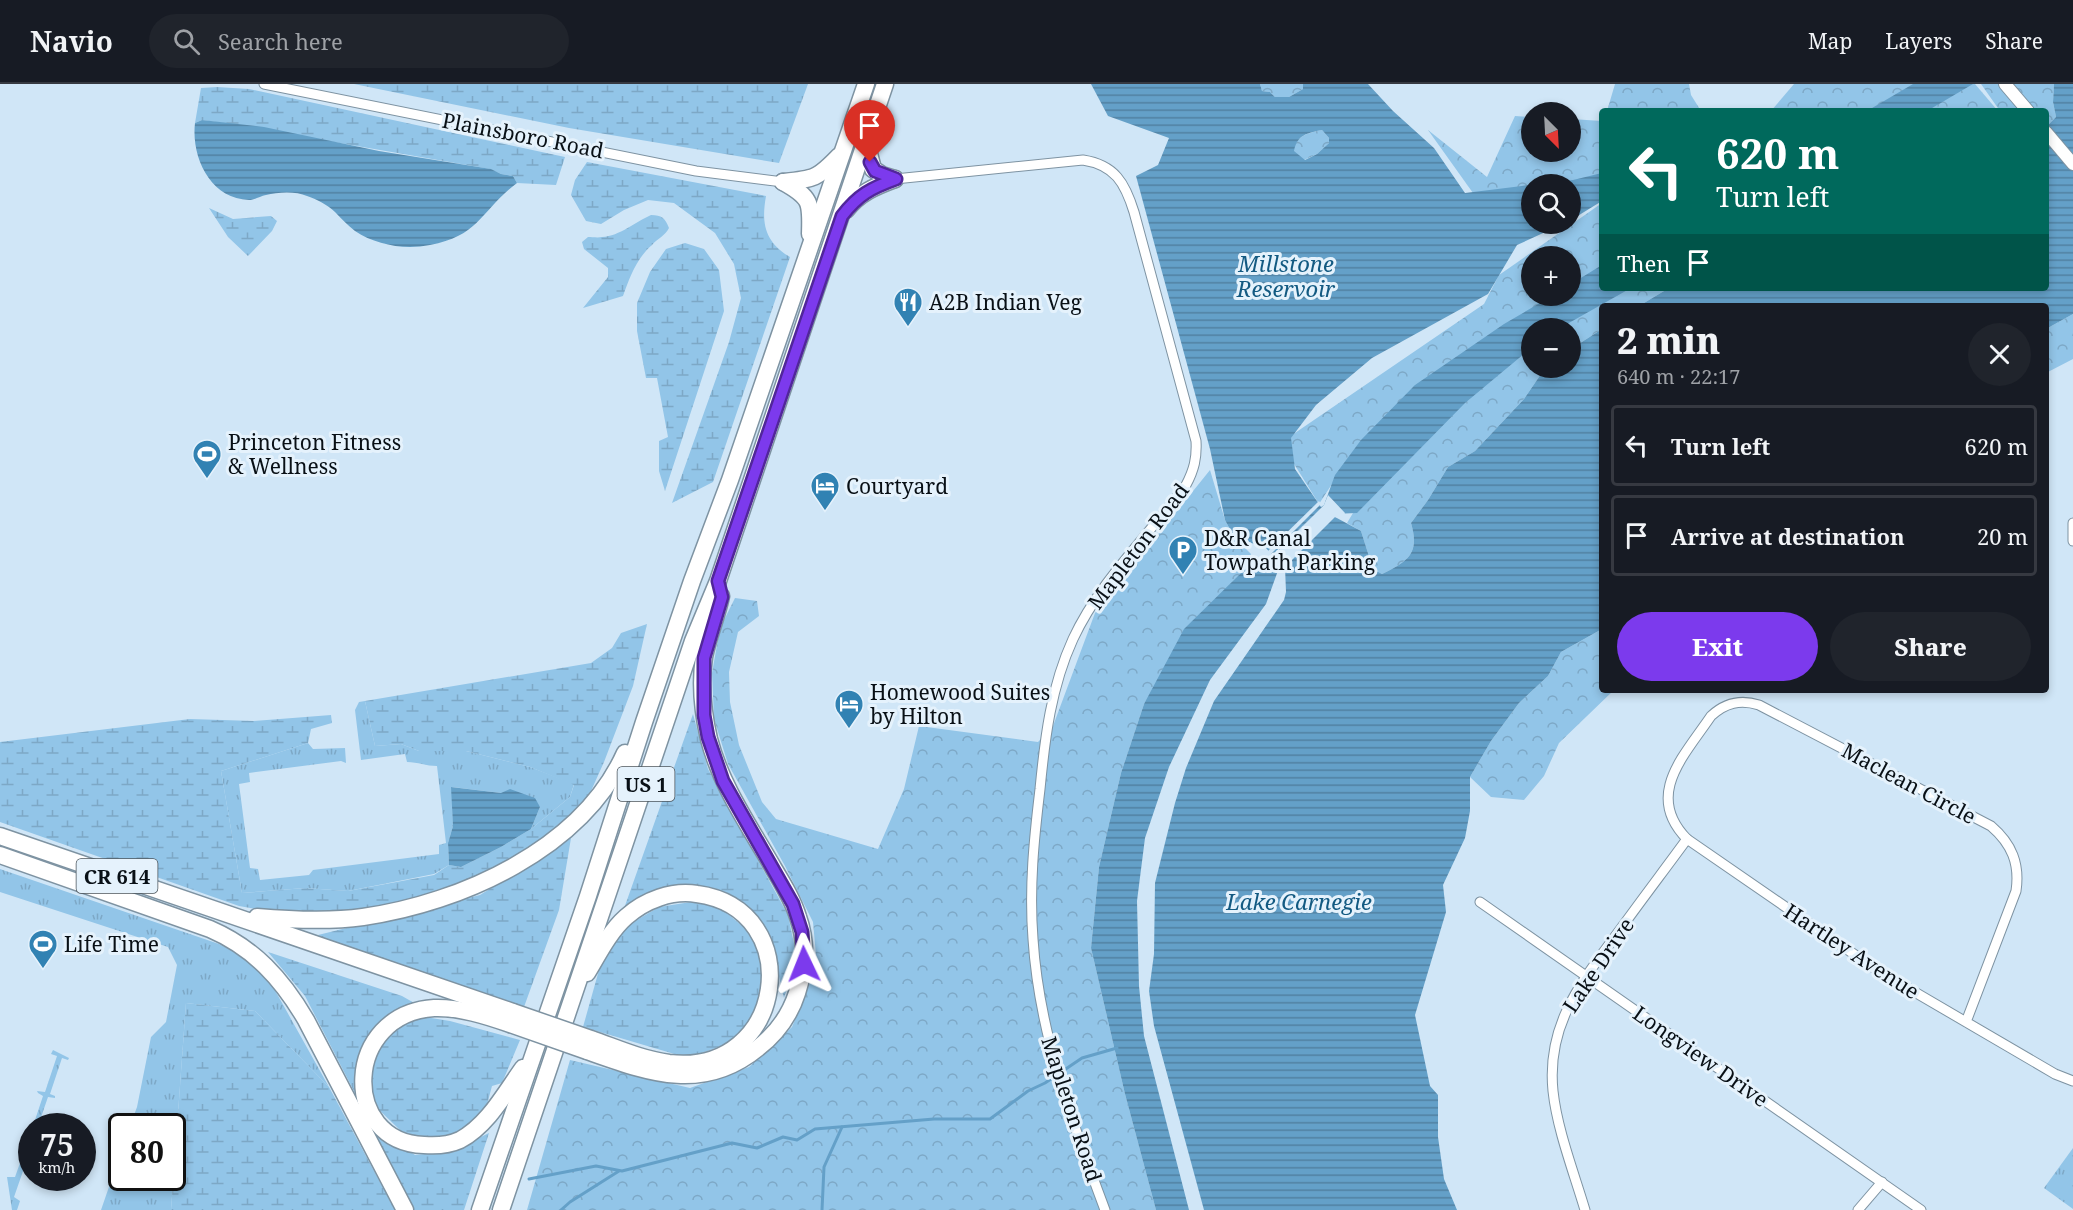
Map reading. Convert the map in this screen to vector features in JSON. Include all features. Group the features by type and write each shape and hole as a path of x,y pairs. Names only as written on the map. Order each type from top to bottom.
{"highway":[{"name":"US 1","path":"480,1210 588,897 692,581 730,480 866,84"},
{"name":"US 1","path":"501,1210 693,641 718,581 885,84"},
{"path":"866,141 873,169 882,175 896,179"},
{"path":"783,182 814,178 822,174 842,153"},
{"path":"842,216 854,201 867,191 896,179"},
{"path":"783,182 805,196 810,206 810,250"},
{"path":"589,1045 628,1066 671,1076 696,1076 713,1072 741,1061 771,1038 794,1002 802,977 804,947 799,918 786,890 723,781 708,737 704,715 704,658 722,597 718,581"},
{"path":"234,916 305,920 363,917 420,905 468,888 500,873 551,842 579,818 609,783 634,734 644,722"},
{"name":"CR 614","path":"0,836 234,916"},
{"path":"0,855 210,929 237,943 265,964 296,1002 405,1210"},
{"path":"44,869 74,874 414,988 491,1017"},
{"path":"234,916 589,1045 671,1063 695,1063 715,1058 732,1050 747,1037 759,1022 766,1008 770,992 770,976 767,953 754,926 729,904 717,897 677,893 651,901 625,918 614,929 577,989"},
{"path":"512,1018 491,1017 447,1009 422,1010 401,1017 382,1030 368,1053 363,1088 369,1109 381,1126 392,1135 418,1145 446,1144 461,1139 489,1116 533,1056"}],"street":[{"name":"Plainsboro Road","path":"264,84 696,171 783,182"},
{"path":"2005,84 2026,108"},
{"path":"2049,136 2073,164"},
{"name":"Mapleton Road","path":"896,179 1077,160 1103,165 1110,170 1125,186 1134,212 1196,441 1196,461 1186,485 1107,583 1084,618 1062,665 1049,713 1034,845 1032,910 1037,972 1059,1081 1105,1210"},
{"path":"2073,523 2073,541"},
{"name":"Maclean Circle","path":"1668,788 1671,776 1711,716 1728,704 1749,702 1759,705 1991,826 2010,846 2017,867 2018,880 2016,891 1966,1022"},
{"name":"Hartley Avenue","path":"1668,788 1669,811 1673,822 1687,839 1877,970 2055,1074 2073,1081"},
{"name":"Lake Drive","path":"1585,1210 1557,1111 1553,1071 1557,1035 1563,1016 1586,976 1687,839"},
{"name":"Longview Drive","path":"1480,902 1922,1210"},
{"path":"1858,1210 1882,1182"}],"green space":[{"path":"354,84 808,84 779,163 569,128"},
{"path":"1260,84 1303,84 1303,89 1289,97 1275,97 1270,92 1262,91"},
{"path":"1615,84 1689,84 1691,95 1699,108 1608,108"},
{"path":"1794,84 1975,84 1995,108 1774,108"},
{"path":"1981,84 2054,84 2053,102 2056,117 2049,124 2049,108 1998,108"},
{"path":"201,88 249,89 565,157 556,185 517,183 513,176 490,169 223,123 202,120 195,123"},
{"path":"1515,116 1521,116 1521,162 1581,162 1581,120 1599,121 1599,187 1581,186 1581,174 1521,174 1521,191 1473,193 1428,130 1487,177"},
{"path":"1322,130 1329,138 1329,143 1317,154 1304,160 1293,151 1300,138"},
{"path":"587,162 766,196 764,215 767,231 775,245 790,257 713,482 672,503 729,342 741,298 734,264 715,233 674,203 648,200 624,210 601,224 586,221 571,195 575,180"},
{"path":"1599,205 1599,291 1664,291 1644,303 1599,303 1599,331 1581,343 1581,318 1521,318 1521,378 1538,378 1524,399 1475,451 1448,467 1411,523 1414,542 1410,555 1399,565 1382,574 1373,569 1361,531 1347,523 1356,508 1332,484 1319,504 1286,451 1292,435 1484,304 1499,275 1521,260 1521,306 1581,306 1581,246 1540,246 1558,234 1581,234 1581,218"},
{"path":"209,208 233,219 271,216 277,221 272,231 248,256 228,237"},
{"path":"651,215 663,218 669,228 642,256 623,296 583,308 608,277 608,268 584,249 582,242 588,237 615,234"},
{"path":"685,243 704,249 719,270 724,311 665,491 659,471 659,441 668,437 657,378 646,378 637,331 637,303 650,272 666,249"},
{"path":"2073,314 2073,359 2049,371 2049,327"},
{"path":"1210,470 1225,520 1234,537 1251,554 1244,570 1231,583 1144,704 1121,773 1099,867 1091,948 1125,1094 1156,1210 527,1210 570,1060 690,1088 749,1067 792,1027 817,966 813,922 785,866 728,764 714,719 712,673 720,628 735,598 757,601 759,616 738,632 729,672 730,702 739,745 762,802 776,819 878,849 904,789 919,726 1038,742 1053,726 1095,613"},
{"path":"647,624 633,686 604,762 591,791 573,816 545,839 494,868 452,887 388,906 341,913 289,915 239,906 0,822 0,742 190,719 254,721 331,715 332,723 311,729 308,743 221,771 242,893 305,888 348,891 434,875 449,865 461,867 531,829 570,797 574,785 530,767 466,751 419,751 401,744 375,746 365,701 591,663 612,648 621,633"},
{"path":"1599,631 1599,693 1611,693 1559,743 1544,776 1524,800 1491,797 1470,777 1491,741 1519,703 1548,676 1561,652"},
{"path":"365,701 375,746 401,744 419,751 466,751 530,767 574,784 570,797 531,829 540,807 501,793 452,787 453,826 448,843 449,865 434,874 348,891 305,888 242,893 221,771 308,743 313,749 345,748 346,763 341,761 249,773 250,782 239,784 250,868 258,869 260,880 309,875 313,870 439,854 439,845 446,843 437,766 407,762 405,754 361,760 355,710 359,702"},
{"path":"693,714 708,769 788,915 797,958 784,998 769,934 742,901 699,886 621,917"},
{"path":"571,838 559,910 524,1007 351,953 318,935 480,895"},
{"path":"0,869 219,944 237,953 267,976 329,1087 255,1011 186,1003 178,1113 135,1113 151,1037 166,1022 177,965 168,947 0,892"},
{"path":"710,899 752,934 765,970 757,1012 732,1042 688,1058 583,1027 599,970 625,927 659,907"},
{"path":"268,952 402,996 416,1004 382,1020 364,1042 355,1071 358,1099 305,996"},
{"path":"186,1003 255,1011 329,1087 395,1210 171,1210 172,1191 186,1191 186,1113 178,1113"},
{"path":"425,1017 450,1021 520,1040 502,1083 492,1086 485,1112 463,1131 430,1141 401,1131 374,1105 370,1064 380,1044 399,1025"},
{"path":"53,1050 69,1058 68,1060 62,1058 50,1094 55,1098 48,1097 42,1113 37,1113 43,1096 37,1091 45,1092 57,1056 51,1054"},
{"path":"367,1121 415,1155 452,1151 489,1133 464,1210 412,1210"},
{"path":"2073,1148 2073,1209 2044,1188"},
{"path":"18,1169 18,1186 14,1197 20,1201 17,1210 12,1210 7,1177 15,1177"},
{"path":"108,1190 172,1191 171,1210 101,1210"}],"water":[{"name":"Millstone Reservoir","path":"1091,84 1260,84 1262,91 1270,92 1275,97 1289,97 1303,89 1303,84 1368,84 1393,111 1434,148 1465,193 1521,186 1521,234 1541,234 1517,245 1488,294 1372,358 1316,405 1291,438 1295,469 1321,507 1324,505 1335,475 1361,440 1415,385 1504,324 1535,306 1581,306 1581,278 1599,267 1599,291 1626,291 1604,303 1599,303 1599,306 1578,318 1521,318 1521,356 1465,403 1357,513 1332,514 1280,565 1266,604 1210,680 1169,767 1145,838 1137,901 1139,986 1144,1036 1189,1210 1156,1210 1125,1094 1091,948 1099,867 1121,773 1144,704 1184,629 1244,570 1272,557 1314,515 1272,555 1266,548 1234,537 1225,520 1210,449 1136,176 1158,165 1169,138 1108,116","holes":["1322,130 1329,138 1329,143 1317,154 1305,160 1294,151 1300,138"]},
{"path":"1913,84 1973,84 1932,108 1872,108"},
{"path":"2054,84 2073,84 2073,314 2049,327 2049,303 1644,303 1664,291 2049,291 2049,124 2056,117 2053,102"},
{"path":"202,120 264,127 379,151 491,169 513,176 517,183 470,229 447,241 410,247 381,243 363,236 352,229 329,207 303,194 276,193 249,200 235,198 224,192 206,174 196,149 195,123"},
{"path":"1599,174 1599,203 1581,214 1581,178"},
{"name":"Lake Carnegie","path":"1599,331 1599,631 1561,652 1548,676 1519,703 1491,741 1470,777 1470,811 1465,838 1443,885 1446,912 1415,1015 1430,1086 1438,1095 1438,1137 1444,1179 1457,1210 1204,1210 1154,1026 1149,991 1154,954 1155,883 1186,768 1214,701 1284,600 1285,567 1335,517 1361,531 1373,569 1382,574 1399,565 1413,549 1411,523 1448,467 1475,451 1524,399 1538,378 1581,378 1581,343"},
{"path":"451,787 501,793 510,789 535,798 540,807 531,829 461,867 449,865 448,843 453,826"}],"pier":[{"path":"1328,495 1345,513 1340,517 1343,518 1334,517 1284,567 1282,573 1282,570 1281,573 1278,572 1263,561 1272,557 1324,505"},
{"path":"1319,501 1321,504 1270,555 1267,552"}],"waterway":[{"path":"529,1179 596,1166 622,1171 732,1143 757,1148 783,1137 797,1140 815,1129 934,1119 990,1119 1028,1091 1045,1083 1082,1058 1117,1048"},
{"path":"822,1210 824,1167 842,1127"},
{"path":"561,1210 619,1171"}],"place":[{"name":"A2B Indian Veg","path":"908,328"},
{"name":"Princeton Fitness & Wellness","path":"207,480"},
{"name":"Courtyard","path":"825,512"},
{"name":"D&R Canal Towpath Parking","path":"1183,576"},
{"name":"Homewood Suites by Hilton","path":"849,730"},
{"name":"Life Time","path":"43,970"}],"route":[{"path":"804,964 802,932 793,904 723,781 714,758 704,715 704,658 722,597 718,581 842,216 854,201 867,191 879,184 896,179 875,171 870,162"}]}
